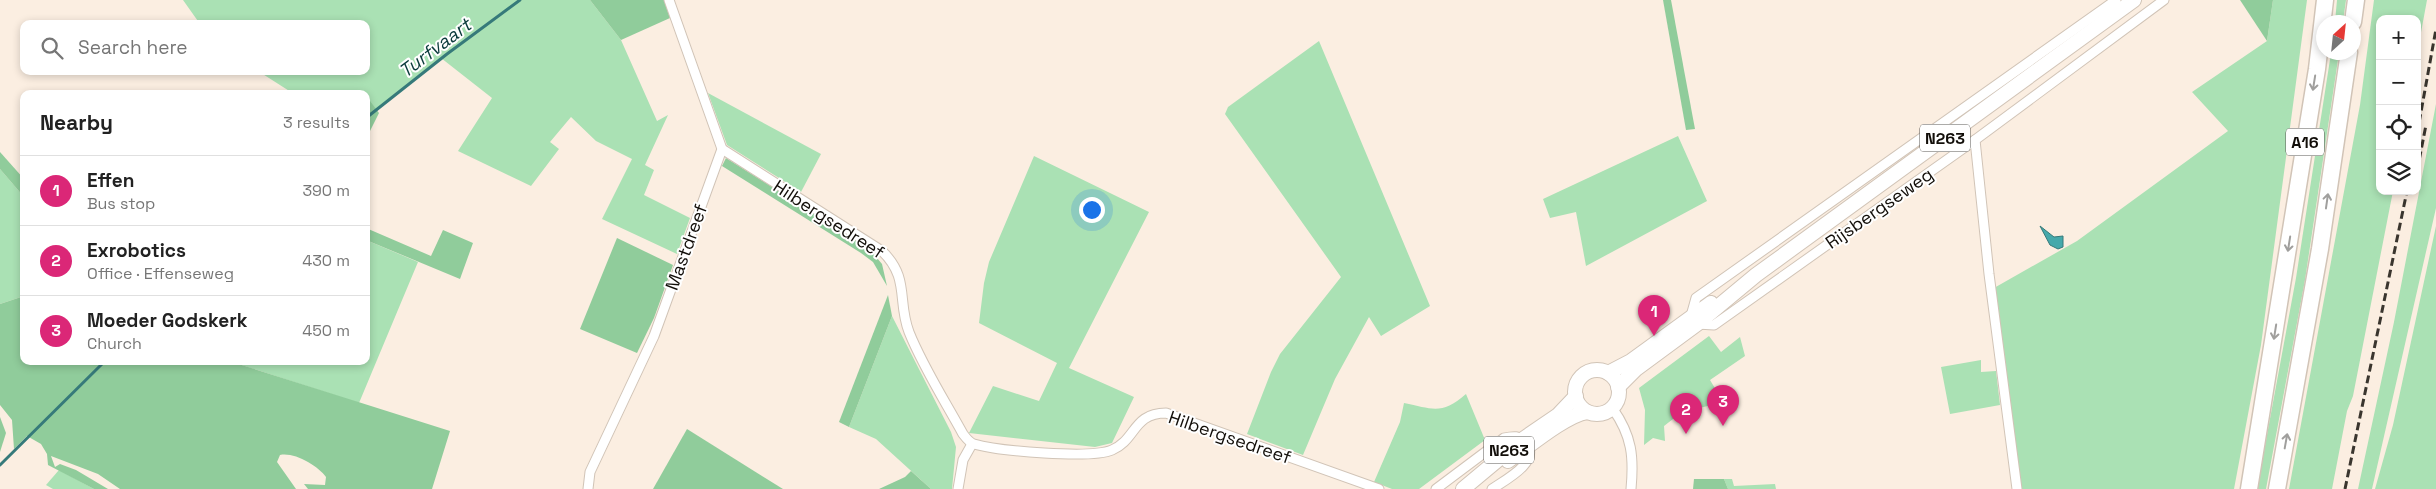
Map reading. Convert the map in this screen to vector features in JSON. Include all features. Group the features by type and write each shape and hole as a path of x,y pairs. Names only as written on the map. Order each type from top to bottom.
{"highway":[{"name":"A16","path":"2249,489 2317,69 2325,0"},
{"path":"2354,15 2356,0"},
{"name":"A16","path":"2278,489 2320,249 2348,60"}],"main road":[{"name":"Rijsbergseweg","path":"1608,373 1694,320 2134,0"},
{"name":"Rijsbergseweg","path":"1618,387 1636,369 1694,320"},
{"name":"N263","path":"1464,489 1526,443 1558,415 1576,396 1578,382 1590,371 1608,373"},
{"path":"1608,373 1618,387 1619,395 1613,409"},
{"path":"1576,396 1577,400 1588,412"},
{"name":"N263","path":"1526,443 1581,413 1596,414 1613,409"}],"street":[{"path":"669,0 722,149"},
{"name":"Rijsbergseweg","path":"2116,0 1696,298 1694,320 1714,326 1975,140 2164,0"},
{"path":"1975,140 1989,274 2017,489"},
{"name":"Hilbergsedreef","path":"722,149 882,251 893,262 900,278 909,331 963,434 972,444 1049,454 1100,454 1122,444 1146,417 1155,413 1166,413 1379,489"},
{"name":"Mastdreef","path":"588,489 590,472 654,336 722,149"},
{"path":"1613,409 1621,420 1632,447 1631,489"},
{"path":"1436,489 1504,438 1514,436 1526,443 1530,455 1524,466 1492,489"},
{"path":"958,489 963,460 972,444"}],"green space":[{"path":"183,0 590,0 621,40 657,121 668,115 645,165 654,170 644,195 690,218 677,254 602,219 632,159 596,141 571,117 550,142 559,149 531,186 458,151 492,98 441,58 375,110 370,103 370,90 288,90 264,75 370,75 370,20 197,20"},
{"path":"590,0 664,0 670,18 621,40"},
{"path":"1663,0 1671,0 1695,129 1686,130"},
{"path":"2240,0 2273,0 2267,41"},
{"path":"2273,0 2307,0 2261,345 2234,489 2021,489 1994,288 2077,241 2228,131 2192,92 2267,41"},
{"path":"2337,0 2346,0 2344,15 2336,15"},
{"path":"2374,0 2427,0 2421,32 2421,15 2376,15 2376,195 2392,195 2353,396 2347,411 2332,489 2289,489 2360,105"},
{"path":"1319,41 1430,306 1381,336 1369,317 1335,379 1303,455 1247,434 1280,354 1341,277 1225,114 1228,107"},
{"path":"2330,60 2338,60 2305,280 2266,489 2257,489 2296,278"},
{"path":"708,93 821,154 801,192 727,145"},
{"path":"370,101 379,113 370,131"},
{"path":"2436,104 2436,208 2372,489 2358,489 2394,322 2418,195 2421,195 2421,182"},
{"path":"1678,136 1707,201 1586,266 1576,212 1550,218 1543,199"},
{"path":"0,152 20,174 20,192 0,169"},
{"path":"1034,156 1149,212 1069,368 1134,397 1112,443 1095,447 969,433 993,386 1039,401 1057,363 979,323 984,283 989,262"},
{"path":"726,158 867,246 882,264 887,286 873,262 722,166"},
{"path":"0,169 20,192 20,297 0,304"},
{"path":"2436,226 2436,489 2375,489 2393,425"},
{"path":"370,230 431,256 443,230 473,243 460,279 370,242"},
{"path":"617,238 673,265 654,318 637,353 580,329"},
{"path":"370,242 418,262 359,403 241,365 370,365"},
{"path":"888,295 892,316 849,427 839,422"},
{"path":"20,297 20,365 242,365 450,431 432,489 308,489 304,484 325,485 326,477 306,461 292,456 280,455 277,462 296,489 120,489 98,474 51,456 55,467 60,464 76,470 108,489 94,489 48,465 47,454 41,444 27,436 14,449 12,420 0,405 0,304"},
{"path":"892,316 951,432 956,447 952,489 931,489 876,439 849,427"},
{"path":"1709,336 1721,352 1740,337 1745,356 1710,380 1719,395 1712,405 1682,412 1664,426 1665,441 1653,438 1644,445 1645,410 1639,388"},
{"path":"1981,360 1981,372 1996,371 2000,405 1950,414 1941,367"},
{"path":"1466,394 1485,440 1419,489 1392,489 1374,482 1400,422 1404,403 1437,409 1458,401"},
{"path":"0,417 6,433 0,452"},
{"path":"687,429 783,489 653,489"},
{"path":"59,470 94,489 53,489 46,485"},
{"path":"911,471 931,489 879,489 905,477"},
{"path":"1694,479 1724,479 1728,489 1693,489"},
{"path":"1724,479 1732,479 1734,486 1775,484 1776,489 1728,489"}],"water":[{"path":"2040,226 2054,237 2063,236 2063,247 2058,249 2050,245"}],"waterway":[{"name":"Turfvaart","path":"370,115 520,0"},
{"name":"Turfvaart","path":"0,465 101,365"}],"railway":[{"path":"2421,112 2436,29"},
{"path":"2421,151 2426,125"},
{"path":"2345,489 2406,195"}],"place":[{"name":"Effen","path":"1654,336"},
{"name":"Moeder Godskerk","path":"1723,426"},
{"name":"Exrobotics","path":"1686,434"}]}
